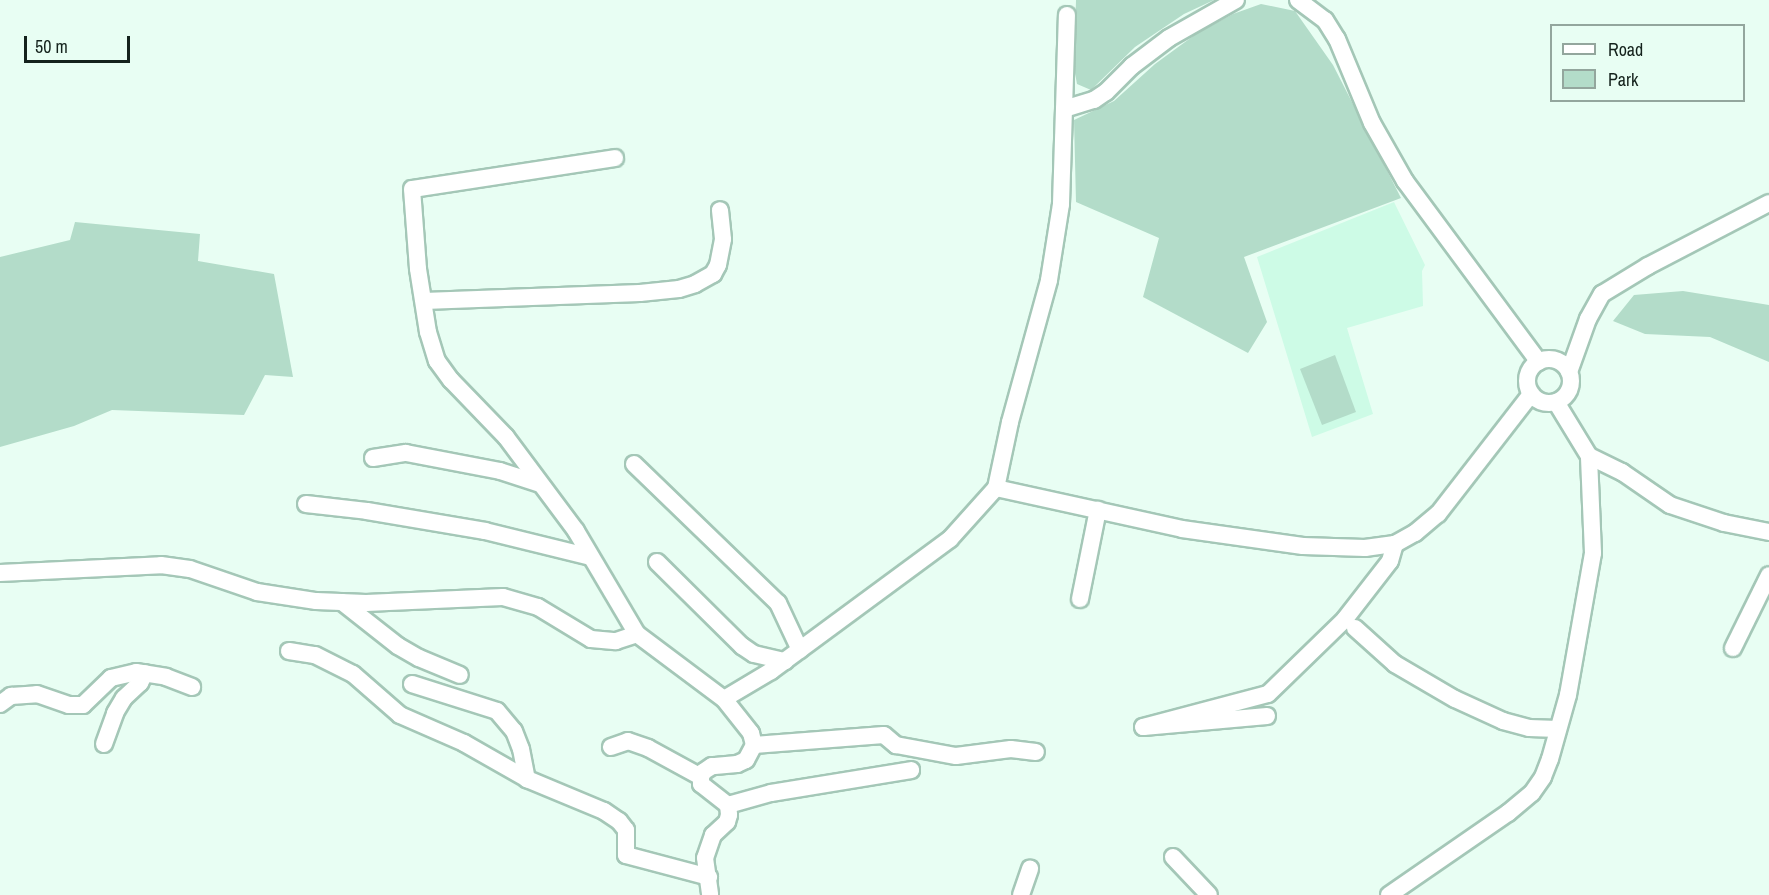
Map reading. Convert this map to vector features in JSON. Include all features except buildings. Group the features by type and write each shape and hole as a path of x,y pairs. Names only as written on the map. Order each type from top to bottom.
{"street":[{"path":"1064,110 1094,100 1106,92 1132,66 1169,38 1236,0"},
{"path":"1299,0 1325,20 1337,39 1372,123 1405,181 1539,362"},
{"path":"724,699 785,661 950,539 996,488 1010,422 1049,280 1061,204 1067,15"},
{"path":"615,158 412,189 423,301 437,361 451,380 506,437 576,531 637,634 724,699 751,732 754,745 746,760 737,764 712,766 704,771 701,777 702,784 728,805"},
{"path":"1569,372 1560,362 1553,360 1539,362 1529,372 1527,380 1531,394 1542,402 1556,402 1562,399 1570,387 1569,372 1588,319 1602,294 1648,266 1769,204"},
{"path":"423,301 640,293 679,289 695,284 713,274 718,264 723,239 720,210"},
{"path":"996,488 1182,529 1303,546 1365,548 1395,544 1415,533 1438,514 1531,394"},
{"path":"1389,895 1508,813 1532,793 1543,777 1568,695 1593,554 1589,456 1556,402"},
{"path":"373,458 406,453 500,471 540,484"},
{"path":"1589,456 1622,472 1670,505 1724,523 1769,532"},
{"path":"634,464 778,603 800,650"},
{"path":"306,504 367,511 485,531 591,557"},
{"path":"1080,599 1098,510"},
{"path":"1267,716 1143,727 1268,694 1345,619 1390,561 1395,544"},
{"path":"657,562 742,646 754,654 785,661"},
{"path":"0,573 161,564 190,569 284,598 342,602 503,597 538,607 591,639 616,641 637,634"},
{"path":"1733,648 1769,575"},
{"path":"342,602 398,646 460,675"},
{"path":"1355,628 1395,664 1455,699 1503,721 1529,728 1558,729"},
{"path":"289,651 315,655 353,674 400,715 464,743 527,779 604,811 619,821 626,830 626,855 709,878"},
{"path":"0,704 11,696 37,694 69,705 83,705 111,678 121,674 145,673 166,677 192,687"},
{"path":"104,744 115,713 145,673"},
{"path":"412,684 497,711 513,731 521,749 527,779"},
{"path":"754,745 884,735 896,745 956,756 1011,749 1036,752"},
{"path":"611,747 628,741 648,748 701,777"},
{"path":"728,805 771,793 911,770"},
{"path":"710,895 705,858 713,835 727,822 728,805"},
{"path":"1173,858 1209,895"},
{"path":"1021,895 1030,869"}],"shaded area":[{"path":"1394,202 1425,265 1422,271 1423,306 1347,328 1373,414 1312,437 1257,257"}],"green space":[{"path":"1076,0 1214,0 1184,14 1135,47 1091,90 1077,84 1074,68"},
{"path":"1261,4 1295,11 1333,65 1401,198 1244,257 1267,322 1248,353 1143,297 1159,238 1076,202 1074,120 1114,101 1155,64 1196,34 1233,14"},
{"path":"75,222 200,234 198,261 274,274 293,377 265,375 244,415 112,410 74,426 0,447 0,257 70,240"},
{"path":"1683,291 1769,305 1769,362 1710,337 1645,334 1613,321 1634,295"},
{"path":"1335,355 1356,412 1322,425 1300,369"}]}
